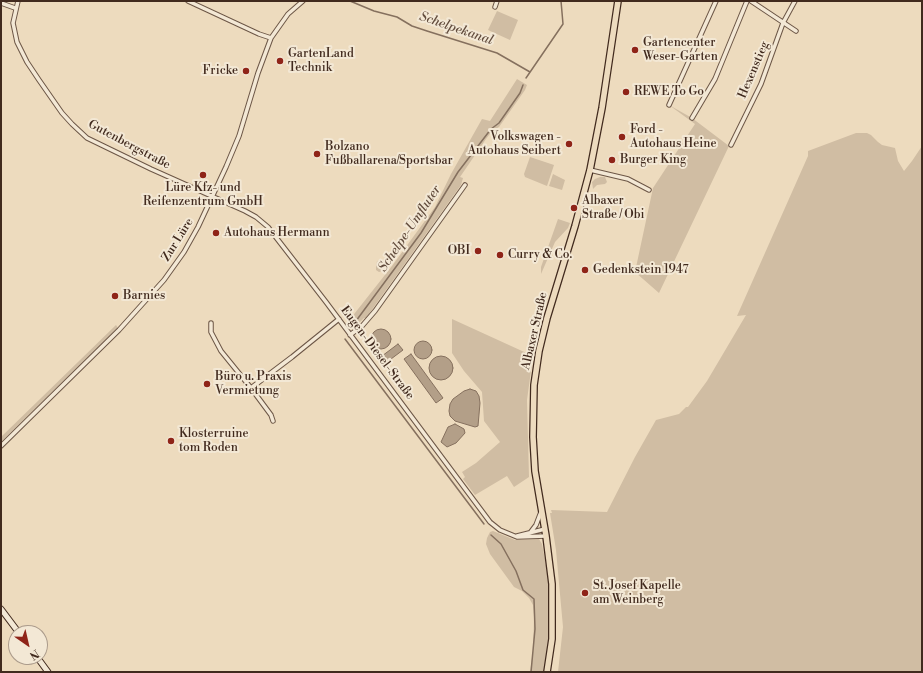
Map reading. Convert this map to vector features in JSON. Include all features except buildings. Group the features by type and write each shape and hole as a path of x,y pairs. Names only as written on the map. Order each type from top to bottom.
{"main road":[{"name":"Albaxer Straße","path":"548,672 552,639 553,600 546,536 535,471 533,403 537,368 547,318 575,226 590,170 602,108 618,1"}],"street":[{"name":"Gutenbergstraße","path":"18,1 15,8 13,23 17,42 27,62 39,80 62,113 72,124 87,138 176,181 213,196"},
{"path":"188,1 271,38"},
{"name":"Zur Lüre","path":"1,446 119,330 164,280 184,252 213,196 239,136 258,73 271,38 288,14 303,1"},
{"path":"495,7 497,1"},
{"path":"669,105 716,1"},
{"path":"692,118 715,78 747,1"},
{"path":"751,1 796,30"},
{"name":"Hexenstieg","path":"731,145 761,84 783,23 795,1"},
{"path":"1,3 15,8"},
{"path":"590,170 628,179 649,190"},
{"path":"350,335 362,326 375,311 466,185"},
{"name":"Eugen-Diesel-Straße","path":"213,196 256,217 268,227 339,319 490,522 500,530 512,536 522,538 546,536"},
{"path":"251,388 288,361 339,319"},
{"path":"211,323 211,332 221,351 251,388 271,415 273,421"},
{"path":"530,533 536,525 541,511"},
{"path":"512,536 545,530"},
{"path":"1,609 13,625"}],"shaded area":[{"path":"497,11 518,20 510,40 488,30"},
{"path":"517,79 527,85 525,90 499,127 492,131 486,139 460,177 463,178 461,185 366,318 364,318 356,326 351,324 351,318 392,266 435,207 451,174 482,119 490,121"},
{"path":"669,105 692,118 729,146 659,293 635,272 653,188 695,124"},
{"path":"856,133 867,133 882,145 895,148 898,161 904,171 922,146 922,672 558,672 563,627 556,550 550,513 552,513 551,510 607,512 656,420 679,414 686,407 688,407 707,381 746,315 737,316 808,156 808,151"},
{"path":"530,157 554,165 547,186 525,177 524,174"},
{"path":"553,174 565,180 562,190 549,186"},
{"path":"600,177 605,177 607,182 605,184 597,185 593,189 592,182"},
{"path":"558,219 570,223 568,228 555,242 541,274 541,267"},
{"path":"382,260 388,264 382,271 379,272 376,270 377,261"},
{"path":"452,319 533,356 527,400 529,477 514,487 507,476 475,495 463,479 465,477 462,472 476,463 500,442 484,421 482,392 464,371 452,353"},
{"path":"116,325 118,328 1,442 1,437"},
{"path":"381,329 388,332 391,339 388,346 381,349 374,346 371,339 374,332"},
{"path":"423,341 429,344 432,350 429,356 423,359 417,356 414,350 417,344"},
{"path":"398,344 403,350 387,362 382,356"},
{"path":"411,354 443,398 436,403 404,359"},
{"path":"441,356 450,359 453,368 450,377 441,380 432,377 429,368 432,359"},
{"path":"470,389 476,391 479,396 480,403 478,426 475,427 455,421 450,416 449,411 450,404 453,399 464,391"},
{"path":"455,424 464,429 465,433 456,443 447,447 441,442 448,427"},
{"path":"493,531 515,540 539,539 542,544 548,576 549,616 548,644 544,672 530,672 533,651 533,605 522,591 514,587 490,554 486,544 490,532"}],"waterway":[{"name":"Schelpekanal","path":"350,1 374,11 397,17 412,26 497,53 530,72"},
{"path":"526,78 563,24 561,1"},
{"name":"Schelpe-Umfluter","path":"353,325 421,233 458,172 491,129 499,123 520,93 523,85"},
{"name":"Schelpe-Umfluter","path":"345,339 484,524"},
{"name":"Schelpe-Umfluter","path":"491,535 501,544 516,571 523,590 534,599 535,629 531,672"}],"place":[{"name":"Gartencenter Weser-Garten","path":"635,50"},
{"name":"GartenLand Technik","path":"280,61"},
{"name":"Fricke","path":"246,71"},
{"name":"REWE To Go","path":"626,92"},
{"name":"Ford - Autohaus Heine","path":"622,137"},
{"name":"Volkswagen - Autohaus Seibert","path":"569,144"},
{"name":"Bolzano Fußballarena/Sportsbar","path":"317,154"},
{"name":"Burger King","path":"612,160"},
{"name":"Lüre Kfz- und Reifenzentrum GmbH","path":"203,175"},
{"name":"Albaxer Straße / Obi","path":"574,208"},
{"name":"Autohaus Hermann","path":"216,233"},
{"name":"OBI","path":"478,251"},
{"name":"Curry & Co.","path":"500,255"},
{"name":"Gedenkstein 1947","path":"585,270"},
{"name":"Barnies","path":"115,296"},
{"name":"Büro u. Praxis Vermietung","path":"207,384"},
{"name":"Klosterruine tom Roden","path":"171,441"},
{"name":"St. Josef Kapelle am Weinberg","path":"585,593"}]}
